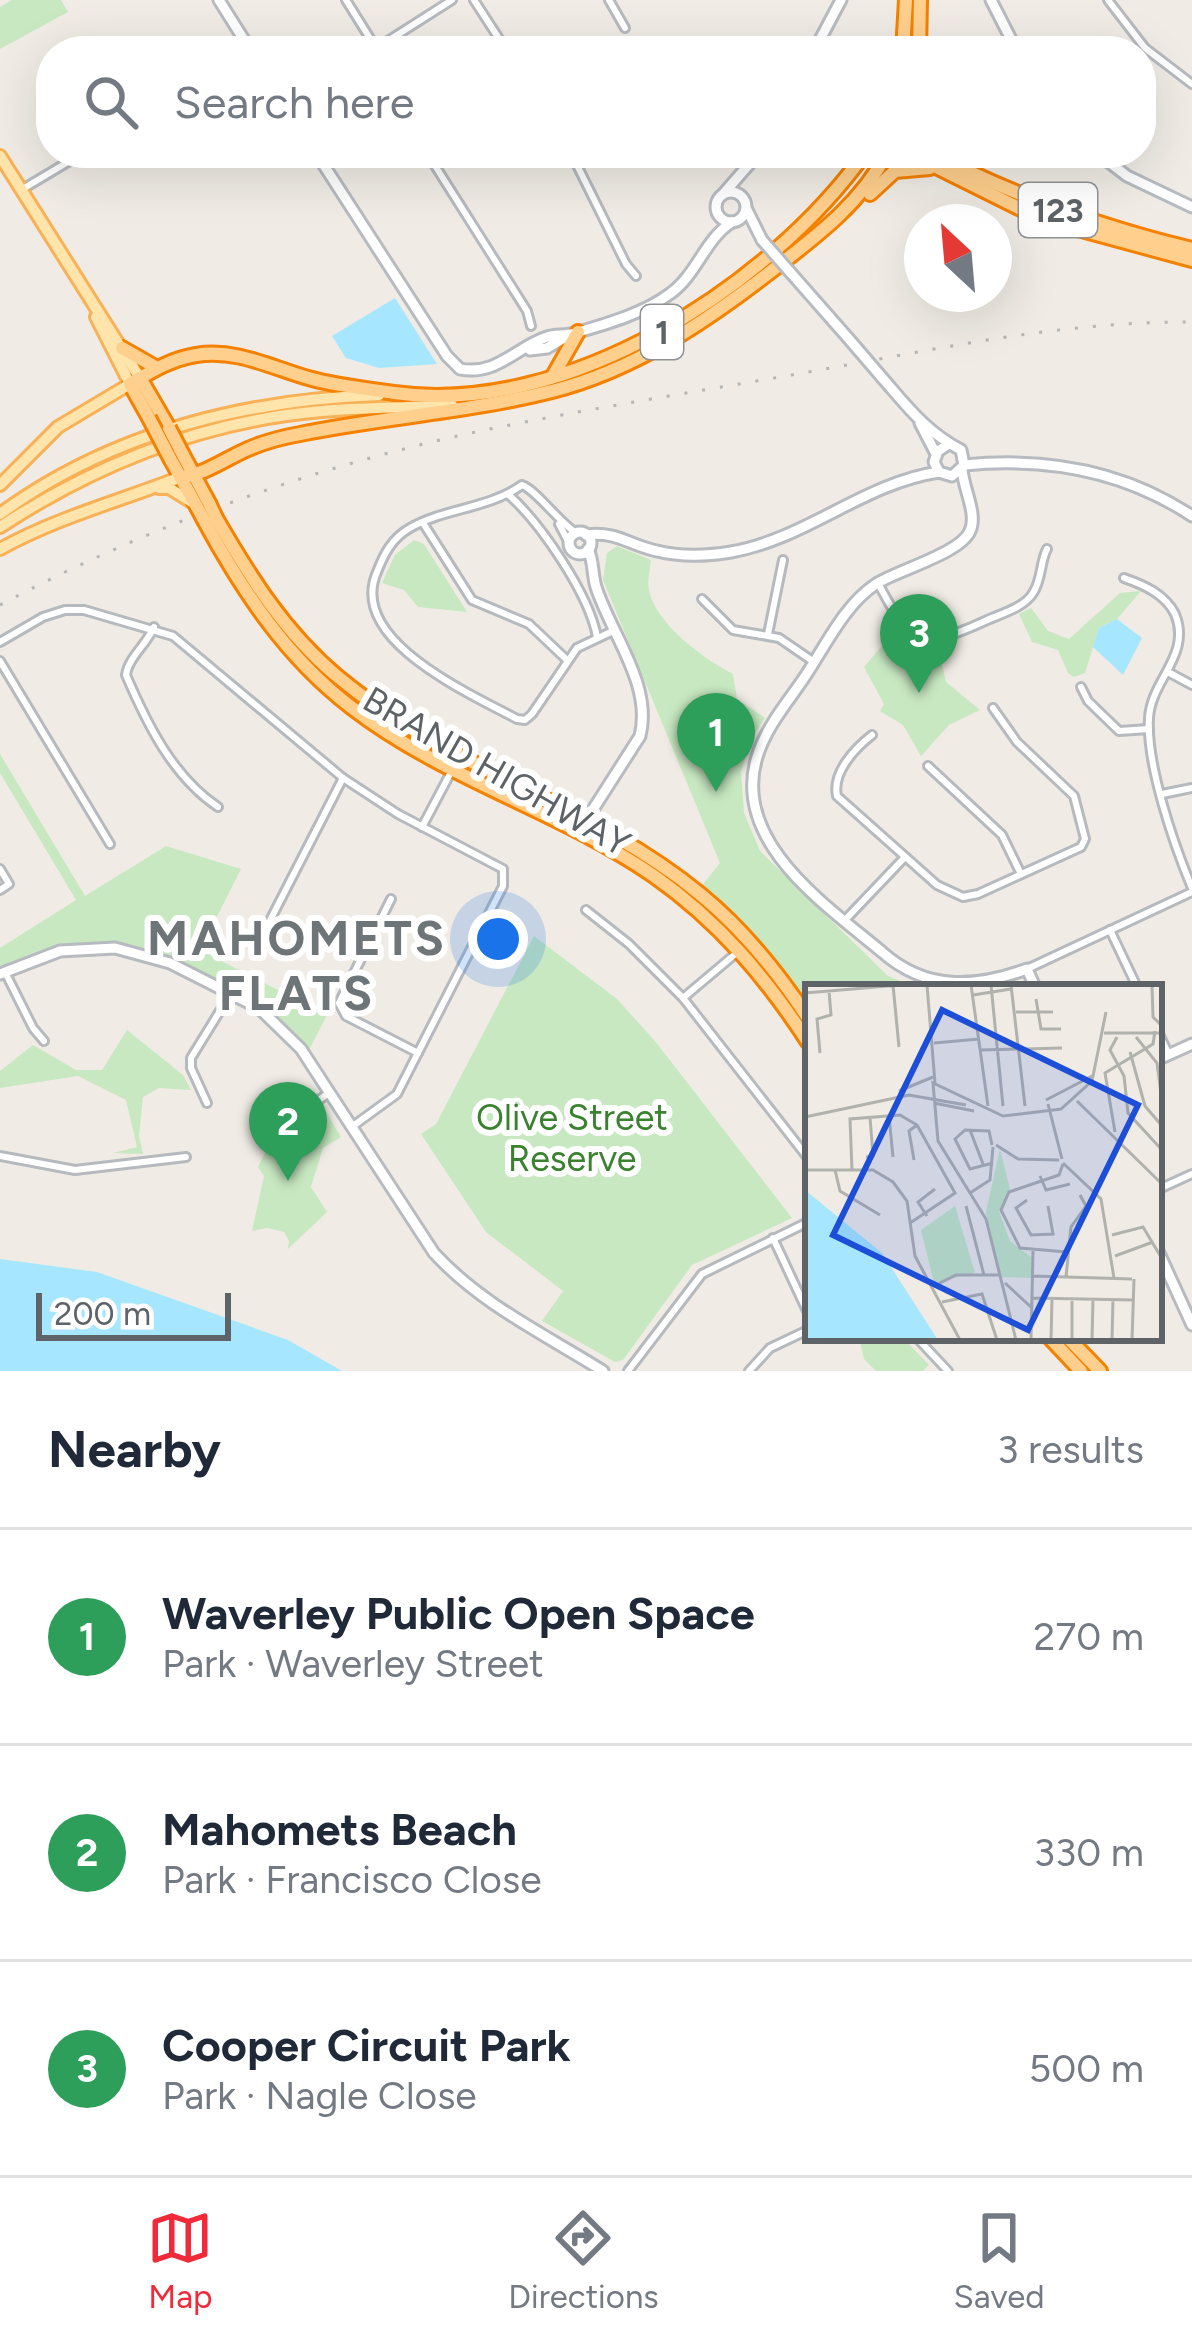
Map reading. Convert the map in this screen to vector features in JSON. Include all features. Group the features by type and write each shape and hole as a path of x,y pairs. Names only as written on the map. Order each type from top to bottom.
{"highway":[{"path":"904,36 907,0"},
{"path":"919,36 920,0"},
{"name":"1","path":"135,381 199,354 250,359 314,380 400,394 481,391 553,377 593,364 681,321 790,236 853,168"},
{"name":"1","path":"188,476 245,450 298,434 492,403 594,377 674,340 756,283 842,214 878,168"},
{"path":"842,214 896,171 937,168"},
{"name":"123","path":"937,168 1041,219 1192,260"},
{"name":"123","path":"962,168 1023,198 1121,232 1192,249"},
{"path":"553,377 573,333"},
{"path":"122,348 157,368"},
{"path":"135,381 211,520"},
{"path":"202,503 207,481 227,460"},
{"name":"BRAND HIGHWAY","path":"211,520 304,646 368,700 581,828 688,902 740,950 805,1038"},
{"name":"BRAND HIGHWAY","path":"211,520 240,584 296,656 352,708 451,771 669,871 751,942 805,1014"},
{"path":"1053,1341 1081,1371"},
{"path":"1071,1341 1100,1371"}],"main road":[{"path":"0,156 122,348 135,381"},
{"path":"93,308 121,369 135,381"},
{"path":"104,398 121,369"},
{"path":"0,485 58,427 135,381"},
{"path":"0,514 110,449 184,423 252,406 400,394"},
{"path":"0,527 96,470 189,435 319,411 492,403"},
{"path":"0,548 39,527 188,476"},
{"path":"149,489 169,488 202,503"}],"street":[{"path":"218,0 241,36"},
{"path":"346,0 368,36"},
{"path":"397,36 452,0"},
{"path":"474,0 497,36"},
{"path":"609,0 625,28"},
{"path":"822,36 841,0"},
{"path":"991,0 1009,36"},
{"path":"1108,0 1133,36"},
{"path":"1156,59 1192,84"},
{"path":"21,190 58,168"},
{"path":"326,168 460,369 485,368 549,336 573,333 662,300 693,274 713,239 747,210"},
{"path":"437,168 527,310 531,326"},
{"path":"579,168 636,276"},
{"path":"713,239 716,207 746,168"},
{"path":"1117,168 1192,207"},
{"path":"724,193 741,194 759,236 920,423 946,446 993,461 1062,465 1105,475 1146,490 1192,516"},
{"path":"716,207 722,219 759,236"},
{"path":"920,423 943,474 966,498"},
{"path":"582,543 624,539 678,555 733,551 784,536 899,479 946,446"},
{"path":"961,451 972,526 963,541 878,583 853,606 767,733 757,758 753,793 761,828 779,856 897,966 934,981 976,984 1027,969 1192,890 1174,846 1149,729 1151,706 1178,652 1178,620 1161,597 1124,578"},
{"path":"899,479 993,461"},
{"path":"581,828 640,736 644,721 636,685 582,543 531,488 522,485 509,495 422,523 399,536 387,549 374,579 371,607 388,635 442,676 517,719 532,714 577,648 615,630"},
{"path":"509,495 527,510 590,609 597,637"},
{"path":"422,523 472,600 529,624 567,660"},
{"path":"878,583 906,631 920,639 945,639 1024,603 1036,589 1047,549"},
{"path":"768,634 784,560"},
{"path":"702,599 733,630 768,634 814,662"},
{"path":"0,642 65,610 84,610 154,628 191,649 344,778 496,864 505,877 397,1094 352,1127"},
{"path":"154,628 126,675 157,740 201,796 218,807"},
{"path":"0,661 110,844"},
{"path":"1168,672 1192,685"},
{"path":"1081,687 1088,701 1119,731 1149,729"},
{"path":"872,734 859,745 835,787 837,796 937,885 963,897 1081,847 1086,830 1074,796 1017,742 993,708"},
{"path":"422,826 459,757"},
{"path":"928,766 1002,835 1021,874"},
{"path":"261,938 344,778"},
{"path":"1162,794 1192,788"},
{"path":"845,920 906,856"},
{"path":"0,869 9,884 0,890"},
{"path":"391,898 339,1003 346,1016 418,1053"},
{"path":"586,910 629,944 683,998 805,1154"},
{"path":"1110,930 1136,984"},
{"path":"44,1041 2,973 60,951 115,948 170,963 231,993 283,1027 434,1253 455,1276 496,1307 603,1371"},
{"path":"683,998 740,950"},
{"path":"1027,969 1034,984"},
{"path":"207,1103 190,1068 191,1058 231,993"},
{"path":"1164,1057 1192,1044"},
{"path":"276,1131 329,1092"},
{"path":"0,1156 75,1170 186,1157"},
{"path":"1162,1188 1192,1174"},
{"path":"628,1371 690,1285 718,1264 805,1223"},
{"path":"773,1238 805,1307"},
{"path":"1162,1260 1192,1325"},
{"path":"749,1371 770,1348 805,1331"},
{"path":"920,1341 948,1371"}],"green space":[{"path":"12,0 61,0 68,12 0,49 0,7"},
{"path":"414,540 424,544 467,612 418,607 404,590 382,583 395,555"},
{"path":"617,546 651,560 649,591 661,616 696,650 733,674 737,699 765,718 751,739 741,771 744,813 760,851 888,976 908,984 805,984 805,1001 751,932 700,888 720,863 603,580 607,553"},
{"path":"1141,591 1117,619 1099,628 1085,673 1074,677 1058,650 1032,642 1019,614 1031,608 1048,631 1069,639 1120,593"},
{"path":"896,629 915,644 938,647 946,682 980,710 949,725 921,756 903,725 880,711 884,704 864,667"},
{"path":"0,754 85,896 166,846 241,869 200,950 327,1015 309,1050 277,1017 241,993 133,950 108,946 56,949 0,969 0,948 76,900 0,773"},
{"name":"Olive Street Reserve","path":"534,936 617,999 792,1218 692,1265 623,1360 615,1362 542,1321 563,1291 486,1232 421,1134 436,1124"},
{"path":"127,1030 183,1075 191,1090 159,1088 143,1097 139,1136 143,1154 113,1153 137,1147 126,1100 78,1076 0,1088 0,1071 33,1045 76,1070 102,1070"},
{"path":"315,1109 326,1112 341,1137 323,1148 311,1187 327,1212 288,1249 284,1232 252,1231 264,1176 258,1167 271,1140 286,1142 287,1129"},
{"path":"860,1341 906,1341 929,1365 923,1371 876,1371 864,1359"}],"water":[{"path":"395,298 437,364 379,368 346,358 332,336"},
{"path":"1117,619 1142,638 1123,675 1093,647 1099,628"},
{"path":"0,1259 97,1272 288,1340 342,1371 0,1371"}],"railway":[{"path":"0,605 175,524 298,480 422,444 994,339 1093,326 1192,322"}],"place":[{"name":"Cooper Circuit Park","path":"919,693"},
{"name":"Waverley Public Open Space","path":"716,792"},
{"name":"Mahomets Beach","path":"288,1181"}],"district":[{"name":"MAHOMETS FLATS","path":"297,966"}]}
